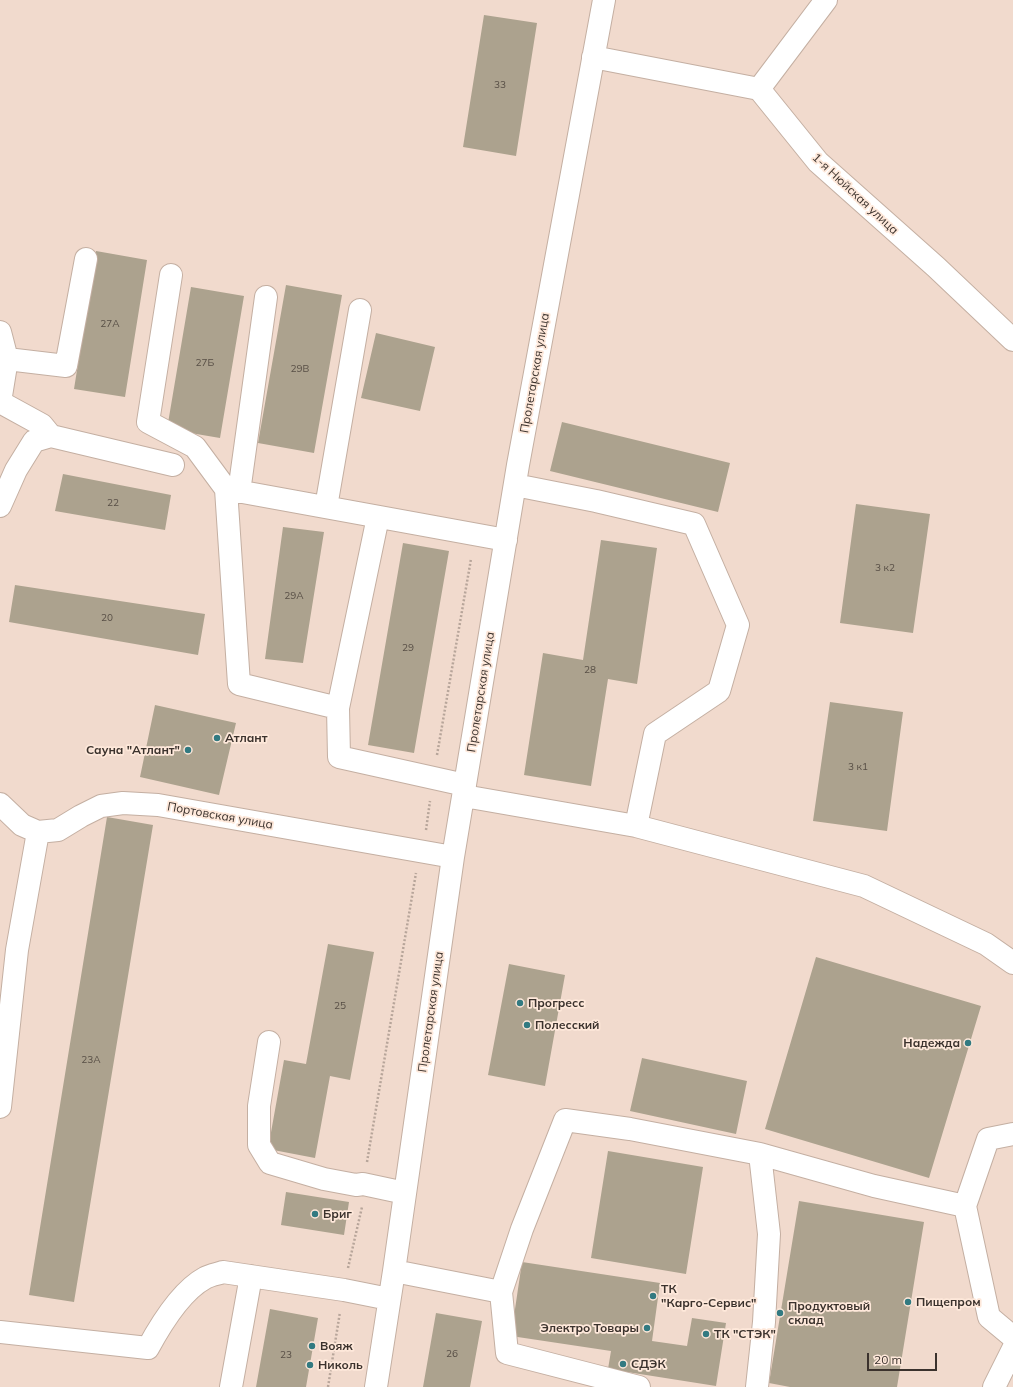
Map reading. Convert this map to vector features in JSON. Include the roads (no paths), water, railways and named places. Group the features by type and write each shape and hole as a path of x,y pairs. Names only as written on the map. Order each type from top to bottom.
{"street":[{"name":"Пролетарская улица","path":"376,1387 453,858 515,485 593,57 601,0"},
{"path":"593,57 759,89 826,0"},
{"name":"1-я Нюйская улица","path":"759,89 818,162 936,267 1013,340"},
{"path":"7,359 66,366 86,260"},
{"path":"170,275 148,422 195,447 233,490 506,540"},
{"path":"266,297 233,490 239,684 338,708"},
{"path":"326,507 360,310"},
{"path":"0,332 7,359 0,402 42,425 51,436"},
{"path":"0,506 16,470 34,441 51,436 173,465"},
{"path":"515,485 596,501 694,524 738,625 719,691 655,734 636,826"},
{"path":"378,517 338,708 339,756 433,778 464,791 636,826 864,886 986,944 1013,963"},
{"name":"Портовская улица","path":"38,832 58,830 101,806 123,803 158,805 453,858"},
{"path":"0,804 22,825 38,832 17,950 0,1107"},
{"path":"269,1042 259,1106 259,1145 270,1163 324,1179 356,1185 363,1184 405,1193"},
{"path":"639,1387 507,1353 501,1292 522,1229 565,1120 630,1129 760,1154 874,1186 965,1206"},
{"path":"1013,1134 988,1139 965,1206 989,1317 1013,1337"},
{"path":"757,1387 764,1322 769,1234 760,1154"},
{"path":"394,1271 501,1292"},
{"path":"0,1332 148,1348 160,1327 182,1296 205,1278 223,1272 344,1290 389,1299"},
{"path":"231,1387 250,1276"},
{"path":"994,1387 1013,1349"}],"place":[{"name":"Атлант","path":"217,738"},
{"name":"Сауна \"Атлант\"","path":"188,750"},
{"name":"Прогресс","path":"520,1003"},
{"name":"Полесский","path":"527,1025"},
{"name":"Надежда","path":"968,1043"},
{"name":"Бриг","path":"315,1214"},
{"name":"ТК \"Карго-Сервис\"","path":"653,1296"},
{"name":"Пищепром","path":"908,1302"},
{"name":"Продуктовый склад","path":"780,1313"},
{"name":"Электро Товары","path":"647,1328"},
{"name":"ТК \"СТЭК\"","path":"706,1334"},
{"name":"Вояж","path":"312,1346"},
{"name":"СДЭК","path":"623,1364"},
{"name":"Николь","path":"310,1365"}]}
